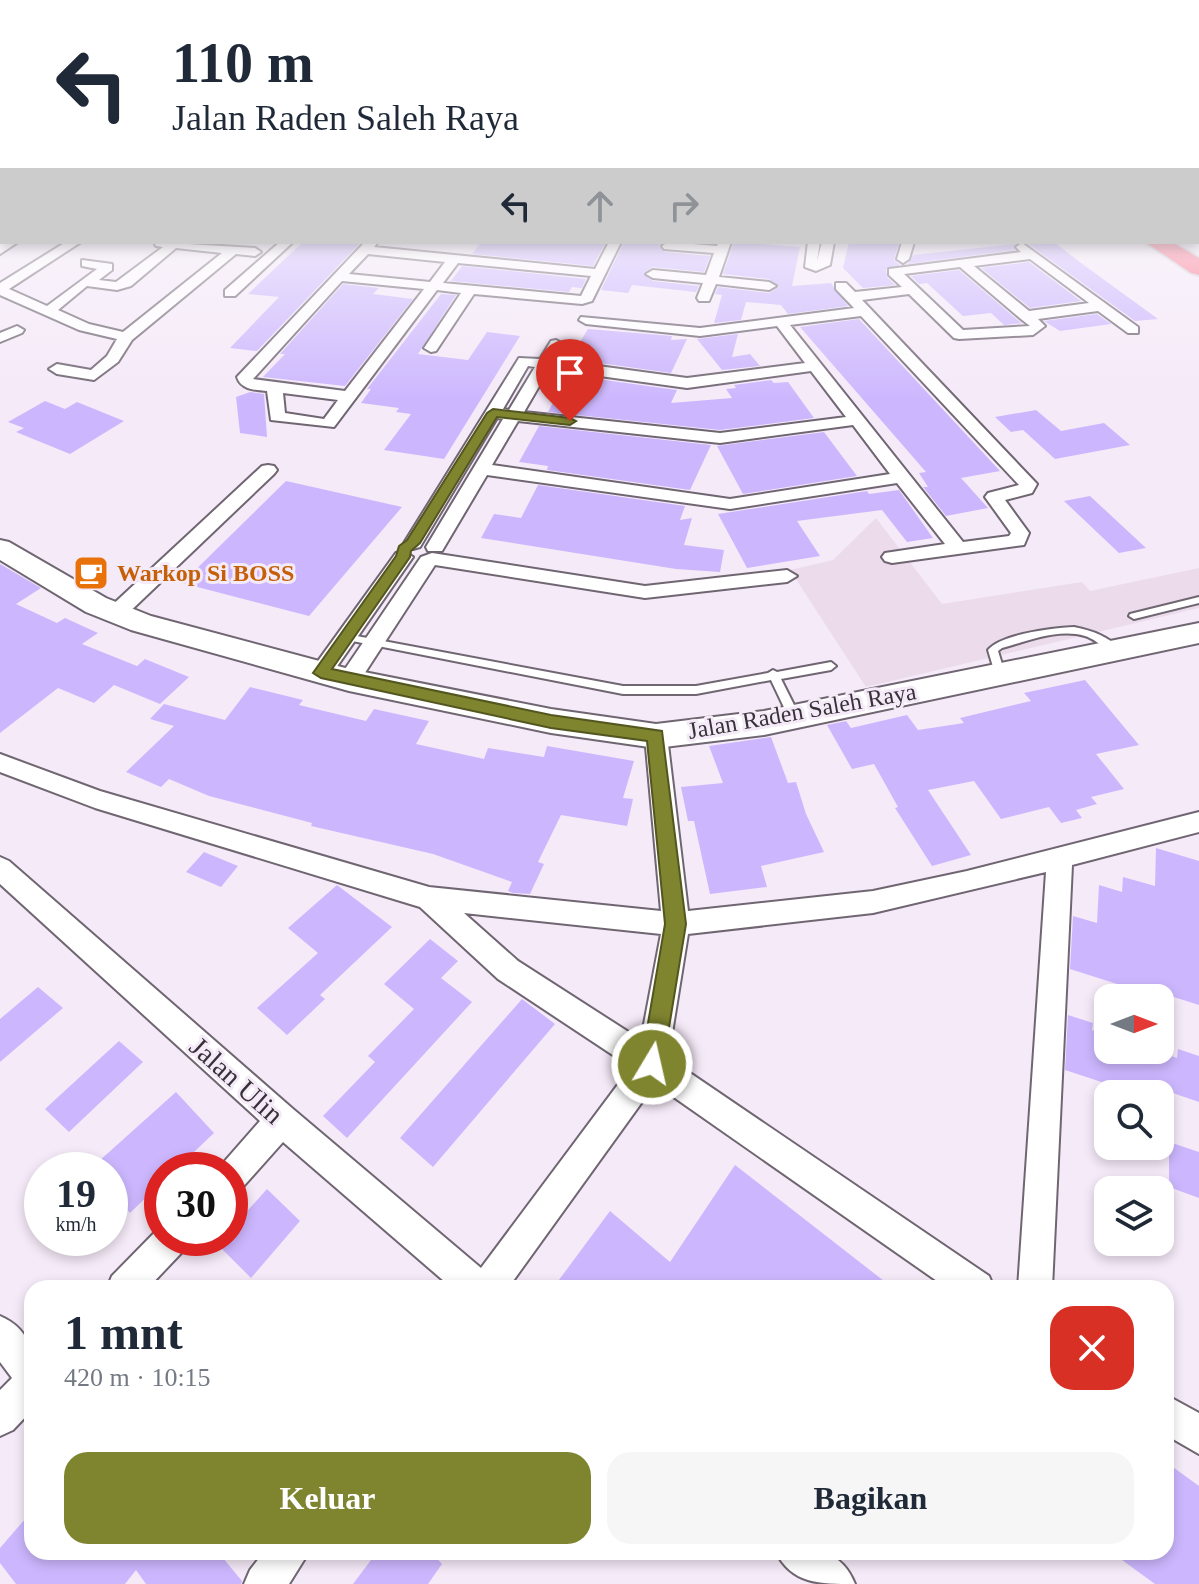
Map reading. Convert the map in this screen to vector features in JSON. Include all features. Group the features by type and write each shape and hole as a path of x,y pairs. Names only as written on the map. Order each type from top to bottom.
{"highway":[{"path":"1174,253 1199,268"}],"main road":[{"name":"Jalan Raden Saleh Raya","path":"0,548 115,614 335,676 551,721 656,736 794,717 1199,633"}],"street":[{"path":"0,290 58,253"},
{"path":"49,311 80,284 122,285 163,253"},
{"path":"57,369 94,375 113,359 126,337 229,253"},
{"path":"230,293 275,253"},
{"path":"348,396 249,383 245,377 362,253"},
{"path":"414,253 600,273"},
{"path":"339,277 584,300 610,253"},
{"path":"704,298 720,253"},
{"path":"812,253 810,264 820,267 825,262 826,253"},
{"path":"903,259 905,253"},
{"path":"1029,253 1133,330"},
{"path":"963,263 1038,329 964,336 954,331 894,272 963,263 1032,255"},
{"path":"275,387 277,417 323,425 330,423 454,259"},
{"path":"87,263 107,267 88,282"},
{"path":"126,268 143,269"},
{"path":"653,274 769,286"},
{"path":"431,348 470,289"},
{"path":"0,290 84,327 126,337"},
{"path":"892,557 1020,539 1020,533 994,497 1026,489 1028,484 846,291 910,290"},
{"path":"1026,316 1101,306"},
{"path":"586,320 700,332 865,311"},
{"path":"779,320 958,549"},
{"path":"1,347 17,330"},
{"path":"335,676 346,637 408,550 534,342"},
{"path":"335,676 372,644 433,554 556,344"},
{"path":"524,361 687,383 815,366"},
{"path":"493,413 720,438 857,420"},
{"path":"482,469 730,504 902,477"},
{"path":"115,614 268,470"},
{"path":"408,550 428,542 433,554"},
{"path":"433,554 645,592 787,576"},
{"path":"493,1280 652,1064 676,924 656,736"},
{"path":"0,763 95,799 429,898 676,924 873,902 967,882 1199,822"},
{"path":"1035,1280 1060,856"},
{"name":"Jalan Ulin","path":"0,868 282,1120 469,1280"},
{"path":"429,898 508,970 652,1064 965,1280"},
{"path":"248,1158 282,1120"},
{"path":"132,1280 155,1256"},
{"path":"0,1334 24,1364"},
{"path":"0,1417 24,1392"},
{"path":"1174,1418 1199,1435"},
{"path":"264,1584 283,1560"},
{"path":"806,1560 835,1584"}],"lane":[{"path":"1134,616 1199,600"},
{"path":"346,637 623,690 696,690 831,666"},
{"path":"773,674 794,717"}],"shaded area":[{"path":"876,518 942,604 1082,582 1090,591 1199,568 1199,608 866,687 790,570 833,560"}],"building":[{"path":"291,253 351,253 257,351 230,348 279,297 248,294"},
{"path":"473,253 600,253 593,266"},
{"path":"619,253 710,256 704,272 653,267 643,273 653,281 699,286 696,292 632,285 628,293 601,290"},
{"path":"730,253 799,253 792,286 831,283 848,306 788,314 781,305 746,302 741,320 714,323 722,295 715,294 718,287 769,293 779,287 769,279 723,274"},
{"path":"846,253 896,253 894,260 900,265 886,269 887,277 895,285 863,288 843,268"},
{"path":"932,253 993,253 908,264 913,255"},
{"path":"1041,253 1068,253 1158,319 1135,321"},
{"path":"1029,262 1081,301 1030,308 981,268"},
{"path":"462,266 586,279 582,288 572,287 569,292 451,281"},
{"path":"959,270 1022,323 1004,325 991,313 963,316 927,283 919,284 911,276"},
{"path":"343,284 379,288 373,294 413,299 345,386 263,377 285,354 280,354"},
{"path":"441,294 456,295 418,354 468,360 487,332 520,336 444,459 384,450 411,414 396,412 399,408 361,403 371,389 367,389"},
{"path":"1097,314 1111,324 1060,331 1044,321"},
{"path":"859,319 1000,471 961,478 988,508 946,516 923,487 928,487 919,473 926,472 800,327"},
{"path":"588,329 672,336 671,340 687,339 671,373 578,360 581,355 573,354"},
{"path":"738,334 732,357 750,354 760,366 722,370 697,339"},
{"path":"568,375 677,390 671,403 732,398 726,389 736,388 734,385 771,380 774,383 788,382 814,418 720,430 548,412"},
{"path":"250,392 264,394 267,437 240,433 236,397"},
{"path":"45,401 65,409 77,402 124,421 70,454 16,432 24,428 8,422"},
{"path":"1036,410 1061,431 1104,423 1130,445 1055,459 1023,430 1011,432 995,417"},
{"path":"539,426 711,445 690,490 547,470 548,466 519,462"},
{"path":"824,432 857,476 743,494 717,446"},
{"path":"286,481 402,507 309,616 182,583"},
{"path":"538,485 685,506 680,520 692,518 684,545 724,550 720,572 676,569 481,538 494,514 521,518"},
{"path":"899,490 933,538 907,542 882,510 797,521 820,556 747,568 718,514 867,491 869,494"},
{"path":"1090,496 1146,548 1119,553 1064,501"},
{"path":"0,564 41,588 16,604 57,623 65,618 98,633 82,644 137,666 145,659 189,677 160,704 114,685 94,703 58,688 0,733"},
{"path":"1085,680 1139,745 1096,754 1124,789 1091,797 1097,804 1076,810 1082,818 1061,823 1049,807 1001,819 974,781 928,790 971,855 932,866 895,808 898,807 874,764 852,769 827,725 846,721 851,728 907,715 918,730 964,723 960,718 1031,701 1024,693"},
{"path":"250,687 303,700 299,705 366,721 374,709 429,721 416,744 484,759 488,748 544,757 547,746 634,761 623,798 633,799 627,826 561,815 538,862 544,864 530,894 513,893 508,891 512,882 433,854 311,826 312,823 209,796 169,779 161,787 126,772 174,726 150,719 164,704 225,720"},
{"path":"771,737 788,783 796,782 806,814 824,852 761,866 767,887 710,894 694,821 688,821 681,787 723,783 709,746"},
{"path":"1156,848 1199,861 1199,1005 1174,997 1174,984 1117,984 1070,969 1073,916 1097,923 1099,885 1122,892 1123,877 1155,886"},
{"path":"204,852 238,866 221,887 186,872"},
{"path":"337,885 392,927 320,995 325,999 287,1035 257,1008 318,953 288,928"},
{"path":"430,939 458,961 441,978 472,1002 347,1138 323,1116 375,1062 368,1056 414,1009 384,984"},
{"path":"38,987 63,1008 0,1062 0,1019"},
{"path":"522,999 555,1024 433,1167 400,1138"},
{"path":"1068,1015 1093,1023 1094,1064 1174,1064 1178,1049 1199,1056 1199,1102 1174,1093 1174,1080 1095,1080 1065,1070"},
{"path":"119,1041 143,1062 69,1132 45,1109"},
{"path":"176,1092 214,1133 194,1152 144,1152 144,1199 130,1213 128,1152 109,1152"},
{"path":"1174,1144 1199,1152 1199,1198 1174,1189 1174,1176 1169,1176 1169,1160 1174,1160"},
{"path":"735,1165 883,1280 559,1280 610,1211 670,1262"},
{"path":"267,1189 300,1221 251,1278 229,1256 248,1256 248,1210"},
{"path":"1174,1468 1199,1486 1199,1584 1155,1584 1122,1560 1174,1560"},
{"path":"24,1520 24,1560 225,1560 242,1581 241,1584 146,1584 136,1570 125,1584 16,1584 0,1563 0,1548"},
{"path":"371,1560 438,1560 442,1564 428,1584 353,1584"}],"place":[{"name":"Warkop Si BOSS","path":"91,573"}],"route":[{"path":"570,421 493,413 413,543 404,549 403,557 321,673 551,721 656,736 676,924 652,1064"}]}
